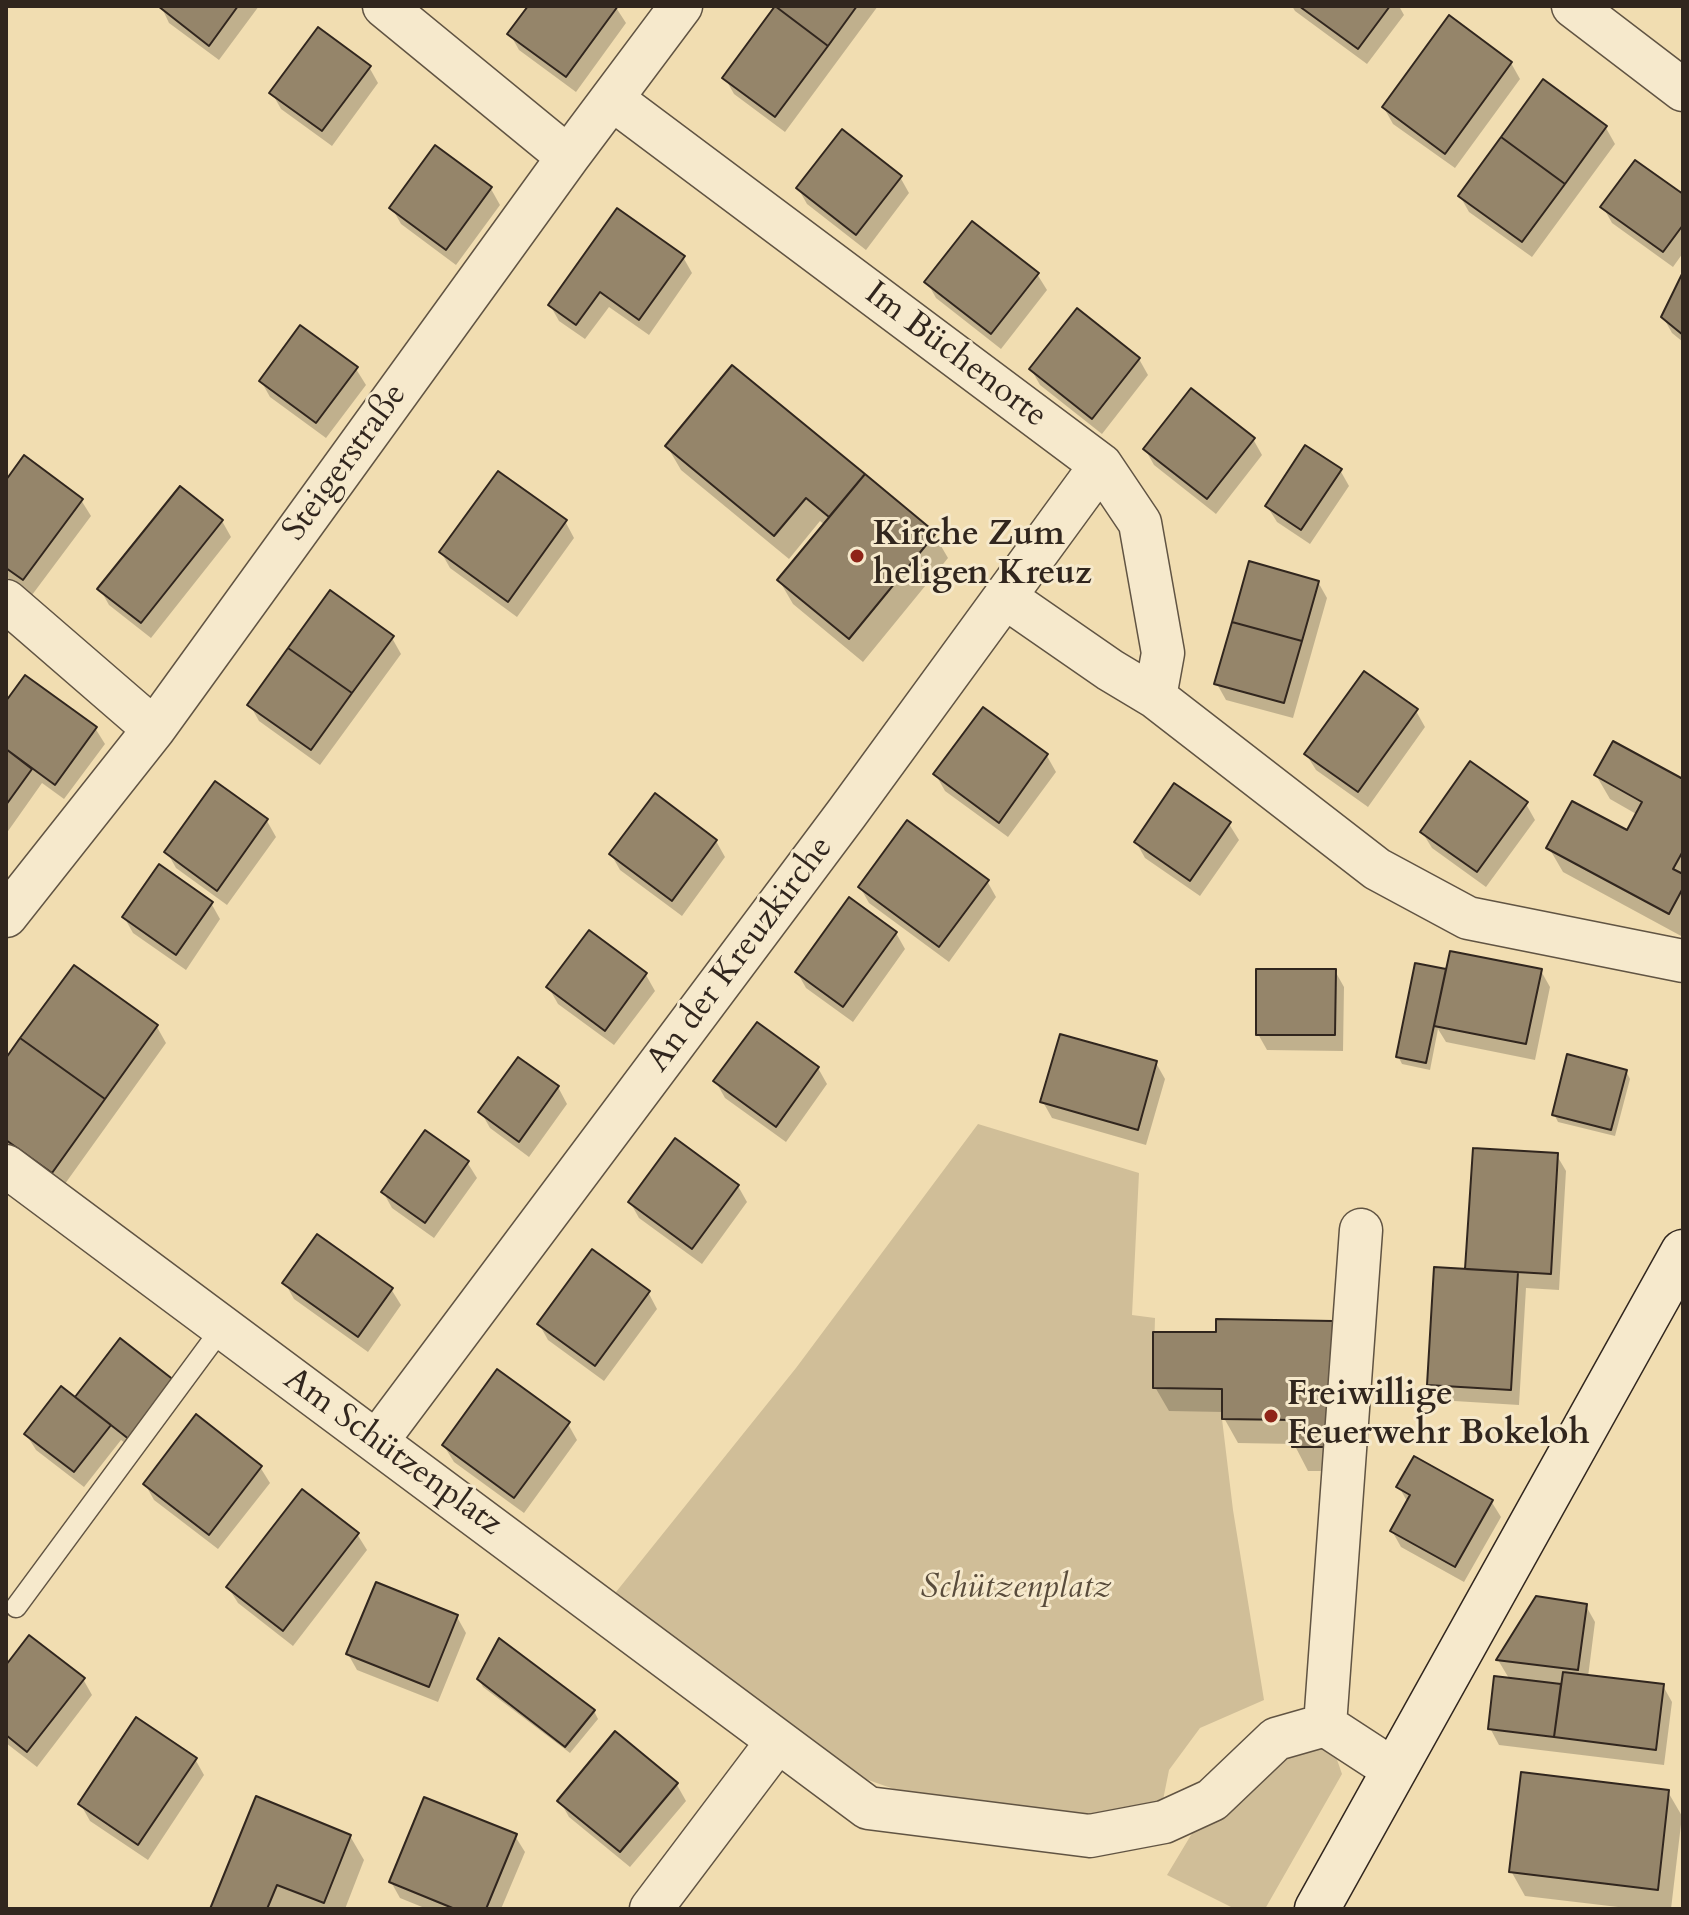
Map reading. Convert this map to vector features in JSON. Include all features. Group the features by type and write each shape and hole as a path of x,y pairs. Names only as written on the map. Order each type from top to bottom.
{"street":[{"path":"384,6 568,157"},
{"name":"Steigerstraße","path":"6,916 154,729 681,6"},
{"path":"1573,6 1683,90"},
{"name":"Im Büchenorte","path":"612,99 1101,465 1140,523 1163,653 1155,697"},
{"name":"An der Kreuzkirche","path":"377,1441 1006,598 1101,465"},
{"path":"1006,598 1110,670 1155,697 1377,869 1468,918 1683,961"},
{"path":"6,601 154,729"},
{"name":"Am Schützenplatz","path":"6,1166 868,1808 1090,1836 1164,1822 1212,1800 1276,1739 1325,1725"},
{"path":"1361,1230 1325,1725 1394,1770"},
{"path":"1317,1909 1683,1252"},
{"path":"651,1909 777,1742"}],"lane":[{"path":"16,1607 222,1328"}],"green space":[{"name":"Schützenplatz","path":"978,1124 1139,1173 1132,1315 1155,1318 1153,1388 1222,1389 1222,1419 1233,1510 1264,1700 1200,1728 1169,1770 1162,1805 1056,1818 911,1795 834,1768 612,1597 796,1368"},
{"path":"1325,1725 1342,1774 1265,1909 1235,1909 1167,1875 1212,1800"}],"building":[{"path":"158,6 238,6 209,46"},
{"path":"528,6 618,6 566,77 507,34"},
{"path":"775,6 828,46 775,117 722,78"},
{"path":"775,6 857,6 828,46"},
{"path":"1299,6 1390,6 1358,49"},
{"path":"1449,15 1512,62 1445,154 1382,107"},
{"path":"318,27 371,66 322,131 269,93"},
{"path":"1543,79 1607,126 1565,184 1501,137"},
{"path":"842,129 902,176 856,235 796,188"},
{"path":"1501,137 1565,184 1522,242 1458,196"},
{"path":"435,145 492,187 446,250 389,208"},
{"path":"1635,160 1683,194 1683,225 1663,252 1600,207"},
{"path":"617,208 685,256 639,320 600,292 576,325 548,305"},
{"path":"972,221 1039,273 991,334 924,282"},
{"path":"1683,272 1683,335 1661,317"},
{"path":"1077,308 1140,358 1092,419 1029,369"},
{"path":"300,325 358,367 316,423 259,381"},
{"path":"732,365 865,474 829,517 806,498 774,536 665,446"},
{"path":"1191,388 1255,438 1207,499 1143,449"},
{"path":"1305,445 1342,469 1301,530 1265,506"},
{"path":"24,455 83,499 23,580 6,568 6,480"},
{"path":"498,471 567,520 508,602 439,552"},
{"name":"Kirche Zum heligen Kreuz","path":"865,474 936,533 849,639 777,580"},
{"path":"180,486 223,520 141,623 97,589"},
{"path":"1249,561 1319,581 1302,641 1232,622"},
{"path":"330,590 394,636 352,693 288,648"},
{"path":"1232,622 1302,641 1284,703 1214,684"},
{"path":"288,648 352,693 311,750 247,705"},
{"path":"1364,671 1418,709 1358,792 1304,754"},
{"path":"25,675 97,727 55,785 6,749 6,701"},
{"path":"983,707 1048,754 999,823 933,774"},
{"path":"1613,741 1683,779 1683,851 1673,869 1683,874 1683,888 1669,914 1546,848 1572,801 1627,830 1642,802 1594,775"},
{"path":"6,749 32,769 6,805"},
{"path":"1470,761 1528,802 1477,872 1420,832"},
{"path":"215,781 268,819 217,891 164,852"},
{"path":"1174,783 1231,822 1190,881 1134,842"},
{"path":"655,793 717,840 672,901 609,854"},
{"path":"907,820 989,880 939,947 858,887"},
{"path":"159,864 213,902 176,955 122,917"},
{"path":"849,897 897,932 843,1007 795,972"},
{"path":"589,930 647,973 605,1031 546,987"},
{"path":"1450,951 1542,969 1526,1044 1434,1026"},
{"path":"1415,963 1446,969 1426,1063 1396,1057"},
{"path":"74,965 158,1025 105,1099 20,1038"},
{"path":"1256,969 1336,969 1335,1035 1256,1035"},
{"path":"757,1022 819,1067 776,1127 713,1081"},
{"path":"1060,1034 1157,1061 1138,1130 1040,1102"},
{"path":"20,1038 105,1099 52,1173 6,1140 6,1058"},
{"path":"1567,1054 1627,1070 1611,1130 1552,1115"},
{"path":"518,1057 559,1086 519,1142 478,1112"},
{"path":"425,1130 469,1161 425,1223 381,1192"},
{"path":"675,1138 739,1185 692,1249 628,1202"},
{"path":"1473,1148 1558,1153 1551,1274 1465,1269"},
{"path":"317,1234 393,1288 358,1337 282,1283"},
{"path":"592,1249 650,1291 595,1366 537,1324"},
{"path":"1434,1267 1518,1272 1511,1390 1427,1385"},
{"path":"1216,1319 1333,1321 1331,1447 1292,1447 1292,1420 1222,1419 1222,1389 1153,1388 1153,1332 1216,1332"},
{"path":"120,1338 175,1381 130,1440 75,1397"},
{"path":"497,1369 570,1422 514,1498 442,1445"},
{"path":"61,1386 111,1425 74,1472 24,1434"},
{"path":"196,1414 262,1466 209,1535 143,1484"},
{"path":"1414,1456 1493,1500 1455,1567 1390,1531 1410,1495 1396,1487"},
{"path":"302,1489 359,1533 283,1631 226,1587"},
{"path":"376,1582 458,1615 429,1687 346,1654"},
{"path":"1536,1596 1587,1604 1578,1670 1496,1660"},
{"path":"29,1635 85,1678 27,1752 6,1735 6,1665"},
{"path":"499,1638 595,1710 565,1747 477,1679"},
{"path":"1563,1672 1664,1684 1656,1750 1554,1737"},
{"path":"1494,1676 1561,1684 1554,1737 1488,1729"},
{"path":"136,1717 197,1758 138,1845 78,1804"},
{"path":"615,1731 678,1783 620,1852 557,1801"},
{"path":"1521,1772 1669,1790 1658,1890 1509,1872"},
{"path":"256,1796 351,1835 324,1903 277,1885 267,1909 210,1909"},
{"path":"424,1797 517,1834 486,1909 455,1909 389,1882"}],"place":[{"name":"Kirche Zum heligen Kreuz","path":"857,556"},
{"name":"Freiwillige Feuerwehr Bokeloh","path":"1271,1416"}]}
